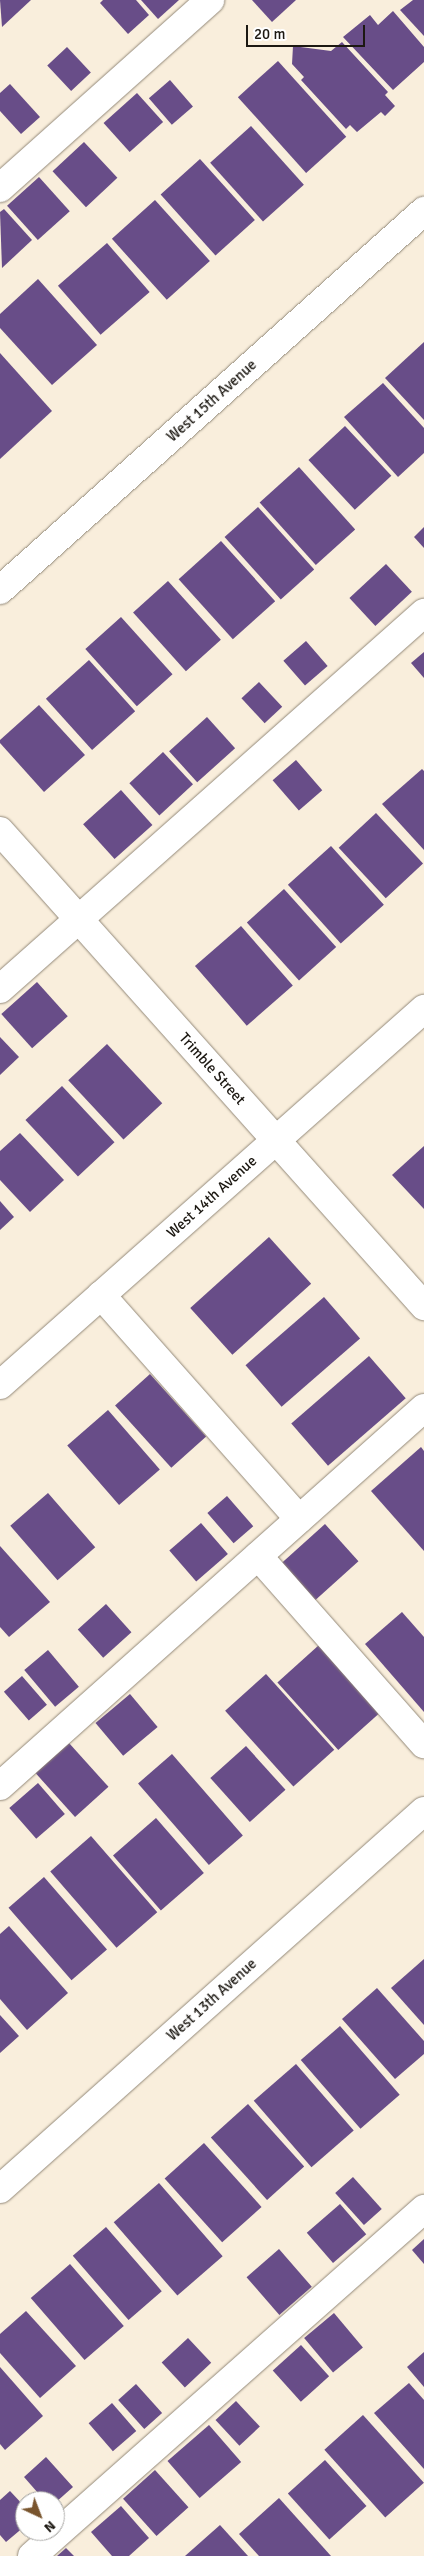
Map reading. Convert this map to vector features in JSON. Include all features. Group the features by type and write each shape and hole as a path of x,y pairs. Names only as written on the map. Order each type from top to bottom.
{"street":[{"path":"0,188 210,0"},
{"name":"West 15th Avenue","path":"0,590 424,211"},
{"path":"0,989 424,613"},
{"name":"Trimble Street","path":"0,831 424,1306"},
{"name":"West 14th Avenue","path":"0,1385 424,1009"},
{"path":"102,1295 300,1519"},
{"path":"0,1786 424,1408"},
{"path":"258,1556 424,1744"},
{"name":"West 13th Avenue","path":"0,2189 424,1811"},
{"path":"32,2556 424,2209"}],"building":[{"path":"0,0 31,0 2,27"},
{"path":"103,0 136,0 149,15 128,34 100,3"},
{"path":"141,0 179,0 158,19"},
{"path":"252,0 296,0 272,22"},
{"path":"413,0 424,0 424,36 400,10"},
{"path":"393,11 424,47 424,62 393,90 343,37 370,15 378,25"},
{"path":"342,42 388,92 385,95 395,106 385,116 381,112 357,132 350,125 346,129 301,80 304,77 292,64 293,46 331,51"},
{"path":"67,47 91,73 71,91 47,65"},
{"path":"278,61 346,137 306,173 238,97"},
{"path":"170,80 193,106 172,125 149,98"},
{"path":"10,84 40,117 21,134 0,111 0,93"},
{"path":"137,93 163,122 130,152 104,123"},
{"path":"251,126 304,185 263,222 210,163"},
{"path":"84,142 117,178 86,207 53,171"},
{"path":"200,159 255,220 215,255 161,194"},
{"path":"39,177 70,211 38,240 7,206"},
{"path":"155,200 210,261 167,300 112,239"},
{"path":"4,209 32,240 2,268 0,212"},
{"path":"107,243 150,292 101,335 58,286"},
{"path":"38,279 97,345 52,385 0,328 0,314"},
{"path":"424,342 424,420 385,378"},
{"path":"0,353 52,411 0,459"},
{"path":"383,383 424,428 424,453 398,477 344,417"},
{"path":"345,426 391,476 355,510 308,460"},
{"path":"299,467 355,529 316,565 260,502"},
{"path":"258,507 314,569 281,600 225,537"},
{"path":"424,527 424,548 414,537"},
{"path":"221,541 275,601 233,639 179,579"},
{"path":"386,564 412,592 375,626 349,598"},
{"path":"168,581 221,640 186,671 133,612"},
{"path":"121,617 173,674 137,706 85,649"},
{"path":"306,641 328,666 305,686 283,661"},
{"path":"424,652 424,678 411,663"},
{"path":"89,660 135,711 92,750 46,699"},
{"path":"259,682 282,707 265,723 241,698"},
{"path":"39,705 85,755 44,792 0,743 0,740"},
{"path":"207,717 235,748 197,782 169,751"},
{"path":"163,752 193,784 159,816 129,783"},
{"path":"296,760 322,790 299,811 273,780"},
{"path":"422,769 424,771 424,850 382,804"},
{"path":"121,790 152,825 115,859 83,824"},
{"path":"376,813 423,863 386,898 339,848"},
{"path":"331,846 384,905 341,944 288,885"},
{"path":"284,889 336,947 299,980 247,922"},
{"path":"241,926 293,986 247,1026 195,966"},
{"path":"37,982 68,1016 32,1048 1,1014"},
{"path":"0,1037 19,1057 0,1075"},
{"path":"107,1044 162,1103 123,1139 68,1080"},
{"path":"62,1086 115,1142 78,1176 25,1120"},
{"path":"20,1133 64,1180 30,1212 0,1180 0,1151"},
{"path":"424,1146 424,1209 392,1175"},
{"path":"0,1201 14,1217 0,1230"},
{"path":"269,1237 311,1284 232,1355 190,1308"},
{"path":"324,1297 360,1339 282,1407 246,1365"},
{"path":"369,1356 406,1398 328,1466 291,1424"},
{"path":"150,1374 206,1436 171,1468 115,1405"},
{"path":"108,1410 160,1470 119,1505 67,1445"},
{"path":"421,1447 424,1451 424,1551 371,1491"},
{"path":"48,1493 95,1547 58,1580 10,1526"},
{"path":"227,1496 253,1526 234,1543 207,1513"},
{"path":"201,1523 228,1554 196,1581 169,1551"},
{"path":"325,1524 358,1561 315,1601 281,1563"},
{"path":"0,1546 50,1602 9,1637 0,1627"},
{"path":"106,1604 131,1632 103,1658 78,1629"},
{"path":"402,1612 424,1637 424,1712 365,1644"},
{"path":"319,1645 380,1713 338,1750 277,1682"},
{"path":"48,1650 79,1687 55,1707 24,1670"},
{"path":"266,1674 334,1750 293,1787 225,1711"},
{"path":"22,1676 47,1705 29,1720 4,1692"},
{"path":"130,1694 158,1727 123,1756 96,1723"},
{"path":"69,1743 108,1787 75,1817 36,1773"},
{"path":"246,1746 285,1790 250,1822 210,1778"},
{"path":"172,1754 243,1836 209,1865 138,1784"},
{"path":"38,1783 65,1814 36,1839 9,1808"},
{"path":"156,1818 204,1873 161,1910 113,1855"},
{"path":"91,1836 157,1912 117,1948 50,1871"},
{"path":"44,1877 107,1949 72,1980 9,1908"},
{"path":"9,1926 68,1993 27,2030 0,1999 0,1934"},
{"path":"424,1959 424,2025 391,1988"},
{"path":"377,1988 424,2041 424,2054 395,2079 342,2019"},
{"path":"0,2015 19,2036 0,2053"},
{"path":"340,2026 400,2095 360,2129 301,2060"},
{"path":"296,2064 354,2130 311,2167 254,2101"},
{"path":"248,2104 304,2166 267,2200 211,2137"},
{"path":"204,2143 262,2207 222,2242 165,2178"},
{"path":"353,2177 382,2209 364,2225 335,2193"},
{"path":"159,2183 223,2256 177,2296 114,2222"},
{"path":"340,2204 366,2234 333,2263 307,2233"},
{"path":"106,2227 162,2291 129,2320 73,2256"},
{"path":"424,2239 424,2264 412,2250"},
{"path":"279,2249 312,2287 279,2315 247,2277"},
{"path":"70,2264 124,2326 85,2360 31,2298"},
{"path":"26,2311 76,2366 40,2398 0,2353 0,2334"},
{"path":"334,2313 363,2347 333,2373 304,2338"},
{"path":"188,2338 211,2363 185,2387 162,2363"},
{"path":"301,2345 329,2376 301,2402 273,2370"},
{"path":"424,2352 424,2387 407,2367"},
{"path":"0,2367 43,2416 5,2450 0,2444"},
{"path":"409,2383 424,2400 424,2469 374,2413"},
{"path":"136,2384 162,2413 144,2429 118,2400"},
{"path":"236,2401 260,2427 239,2446 216,2420"},
{"path":"112,2403 136,2431 113,2451 89,2423"},
{"path":"363,2415 424,2483 385,2517 324,2450"},
{"path":"209,2425 241,2462 200,2498 167,2461"},
{"path":"46,2457 73,2487 65,2494 65,2491 36,2491 24,2477"},
{"path":"325,2460 366,2506 329,2540 288,2493"},
{"path":"155,2470 188,2507 157,2536 123,2499"},
{"path":"10,2491 15,2496 15,2534 6,2542 0,2535 0,2500"},
{"path":"279,2498 331,2556 259,2556 239,2534"},
{"path":"121,2506 149,2538 129,2556 112,2556 91,2532"},
{"path":"220,2525 248,2556 185,2556"},
{"path":"66,2548 74,2556 57,2556"}]}
